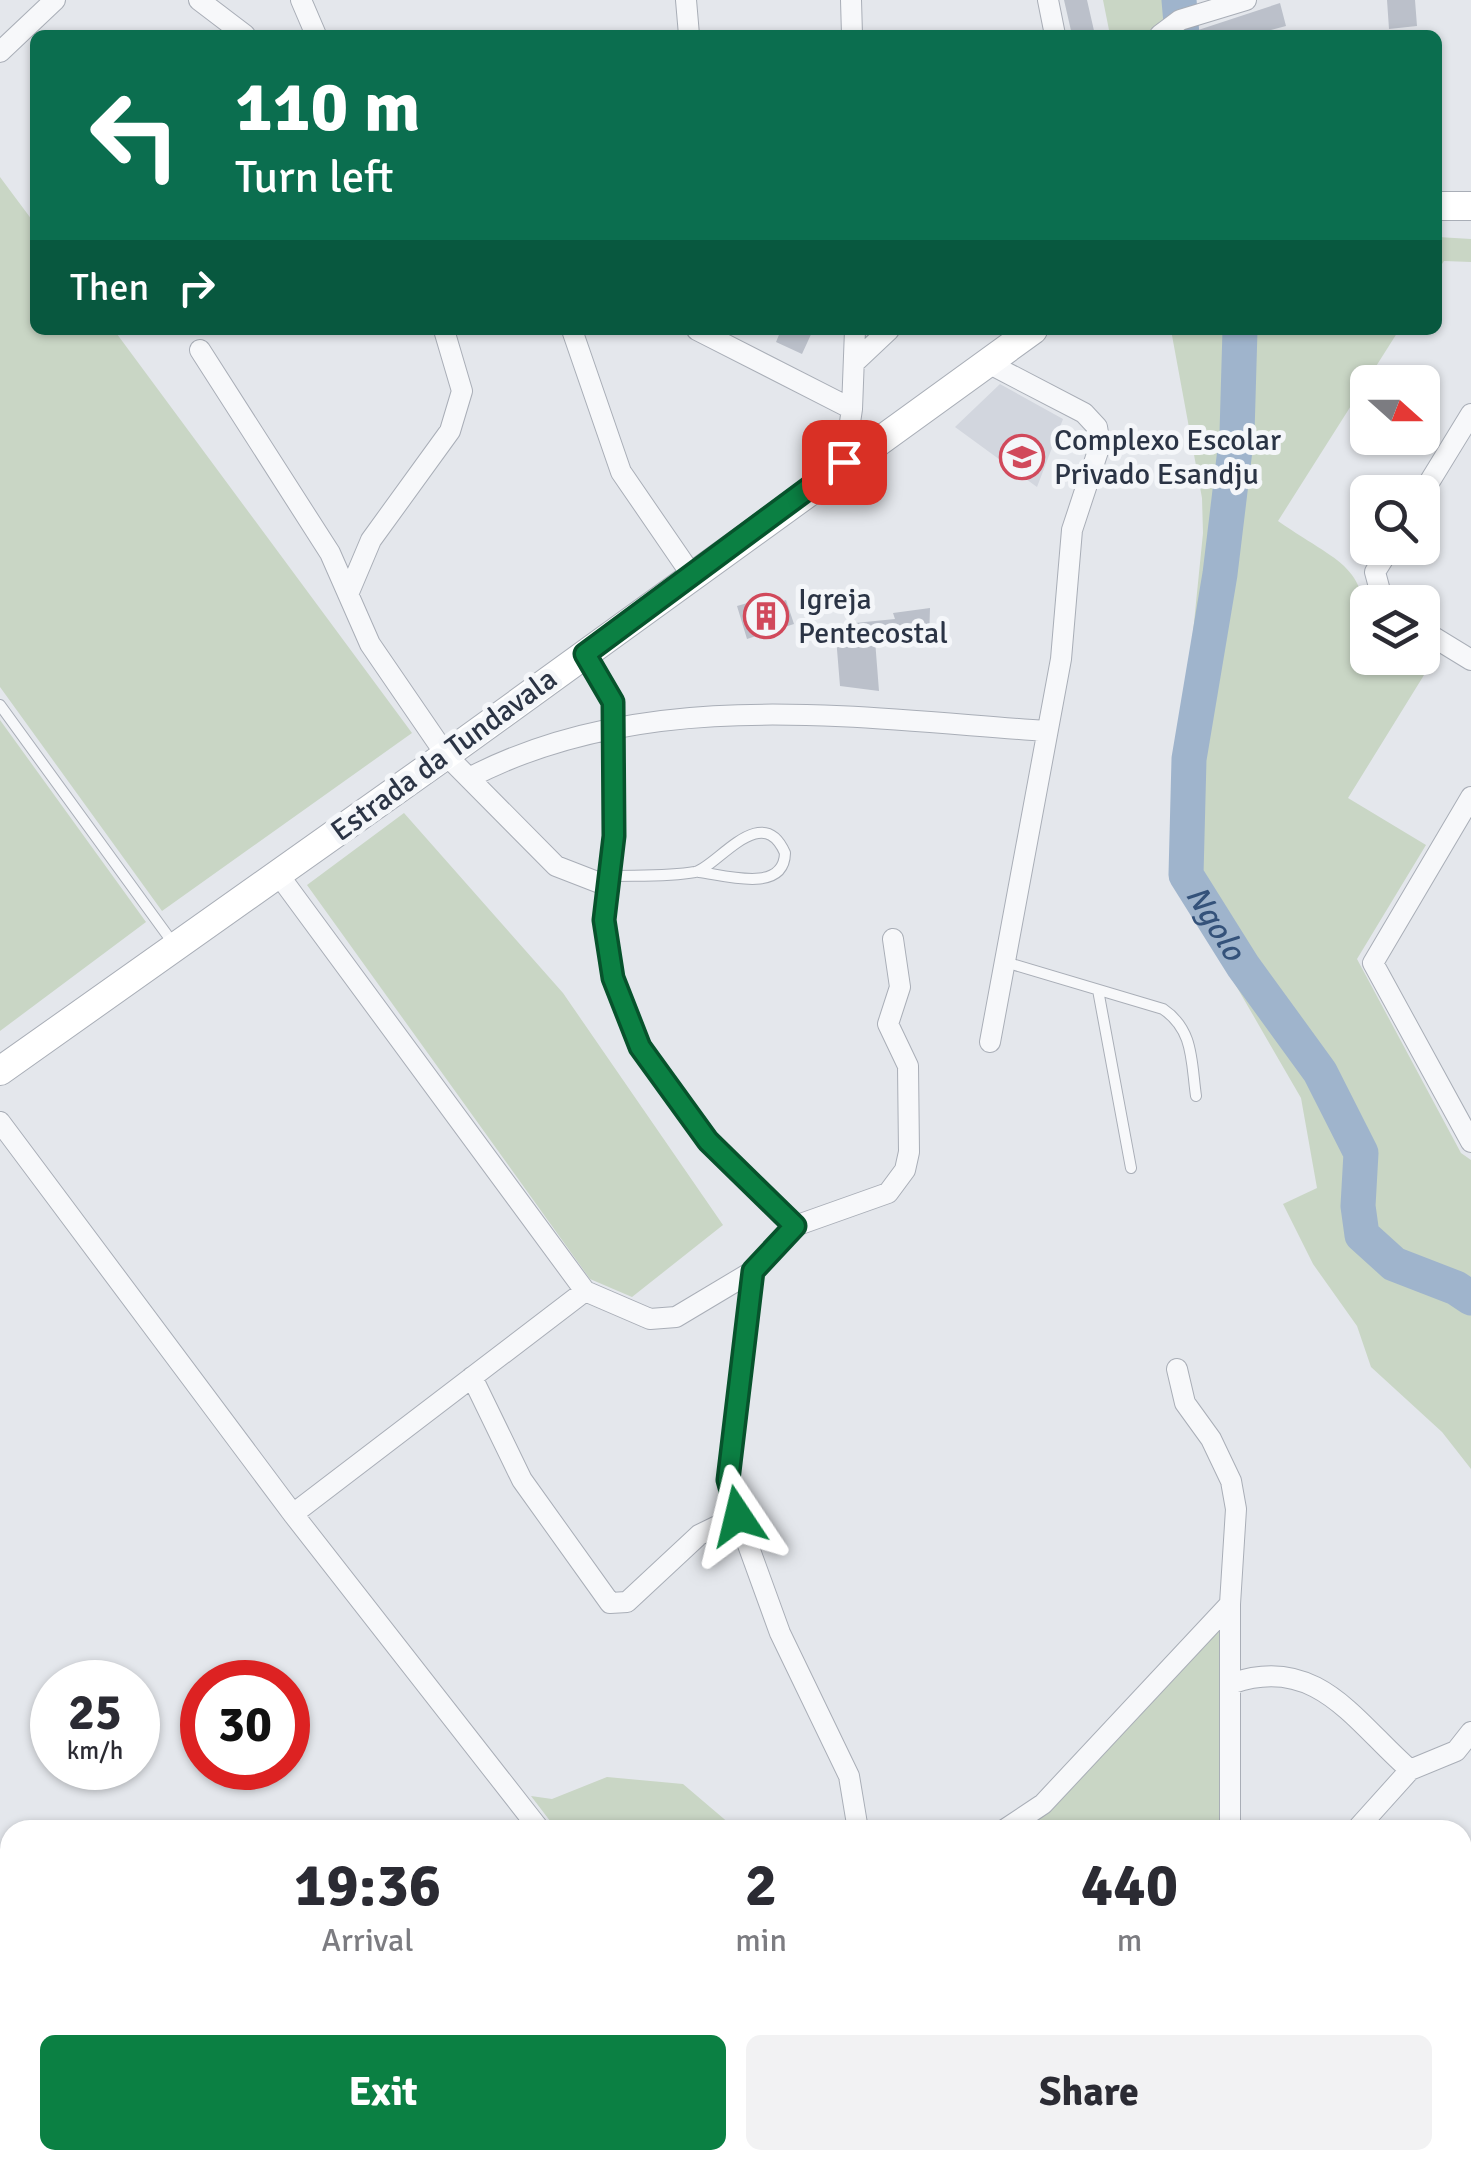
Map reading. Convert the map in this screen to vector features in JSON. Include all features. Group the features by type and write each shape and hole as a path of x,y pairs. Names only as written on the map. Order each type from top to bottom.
{"main road":[{"path":"1442,206 1471,206"},
{"name":"Estrada da Tundavala","path":"0,1071 446,756 844,462 1025,335"}],"street":[{"path":"0,52 55,0"},
{"path":"199,0 238,30"},
{"path":"302,0 314,30"},
{"path":"686,0 689,30"},
{"path":"850,0 852,30"},
{"path":"1048,0 1054,30"},
{"path":"1167,30 1180,20 1246,0"},
{"path":"348,592 371,540 450,430 462,391 445,335"},
{"path":"574,335 621,472 692,574"},
{"path":"707,335 852,409"},
{"path":"844,462 852,409 854,335"},
{"path":"854,363 884,335"},
{"path":"200,350 330,553 370,644 446,756 556,866 606,881"},
{"path":"986,362 1084,413 1098,427 1100,445 1072,530 1061,658 990,1042"},
{"path":"1434,475 1471,414"},
{"path":"1440,641 1471,660"},
{"path":"585,654 607,686 614,725 614,836 604,920 613,978 640,1047 708,1141 795,1226"},
{"path":"469,778 502,761 614,725 783,713 1046,730"},
{"path":"1471,797 1374,963 1471,1142"},
{"path":"278,874 585,1291 650,1319 676,1318 753,1271 795,1226 872,1202 888,1193 904,1170 909,1152 909,1077 888,1024 900,988 893,939"},
{"path":"0,1122 293,1514 532,1820"},
{"path":"753,1271 728,1480 780,1632 849,1776 856,1820"},
{"path":"293,1514 585,1291"},
{"path":"1177,1369 1184,1403 1211,1439 1231,1481 1236,1509 1230,1604 1230,1820"},
{"path":"472,1378 522,1480 610,1603 627,1602 699,1535 738,1516"},
{"path":"1019,1820 1044,1804 1230,1604"},
{"path":"1233,1684 1262,1674 1337,1696 1372,1737 1410,1770"},
{"path":"1365,1820 1410,1770 1456,1751 1471,1732"}],"lane":[{"path":"0,705 176,948"},
{"path":"606,881 699,872 764,879 778,871 785,853 775,840 758,834 738,839 699,872"},
{"path":"1005,962 1163,1009 1180,1020 1188,1035 1196,1096"},
{"path":"1098,990 1131,1168"}],"shaded area":[{"name":"Complexo Escolar Privado Esandju","path":"1000,384 1063,419 1037,487 955,427"}],"green space":[{"path":"1103,0 1179,0 1182,30 1109,30"},
{"path":"0,177 30,217 30,335 118,335 412,733 162,911 0,687"},
{"path":"1442,237 1471,239 1471,262 1442,264"},
{"path":"1172,335 1396,335 1377,365 1350,365 1350,407 1278,521 1338,561 1358,585 1350,585 1350,675 1424,675 1348,798 1426,845 1357,959 1461,1153 1471,1160 1471,1469 1442,1432 1371,1367 1357,1326 1313,1264 1283,1204 1317,1188 1301,1098 1187,901 1174,867 1175,812 1203,533 1202,498"},
{"path":"0,720 146,922 0,1031"},
{"path":"404,813 563,993 723,1225 632,1297 590,1279 307,885"},
{"path":"1230,1604 1230,1820 1014,1820"},
{"path":"607,1777 683,1784 725,1820 549,1820 531,1796 552,1799"}],"building":[{"path":"1064,0 1087,0 1094,30 1071,30"},
{"path":"1387,0 1415,0 1417,26 1389,29"},
{"path":"1280,3 1286,26 1271,30 1198,30"},
{"path":"779,335 811,335 802,354 776,342"},
{"name":"Igreja Pentecostal","path":"786,600 794,624 747,639 737,606 751,602 758,609"},
{"path":"930,608 929,641 875,640 879,691 840,686 835,625 895,619 893,613"}],"waterway":[{"name":"Ngolo","path":"1179,0 1182,30"},
{"name":"Ngolo","path":"1240,335 1237,433 1220,574 1189,759 1186,875 1243,966 1320,1072 1361,1153 1358,1206 1362,1235 1394,1264 1456,1288 1471,1298"}],"place":[{"name":"Complexo Escolar Privado Esandju","path":"1022,457"},
{"name":"Igreja Pentecostal","path":"766,616"}],"route":[{"path":"738,1516 728,1480 753,1271 795,1226 708,1141 640,1047 613,978 604,920 614,836 613,702 585,654 844,462"}]}
